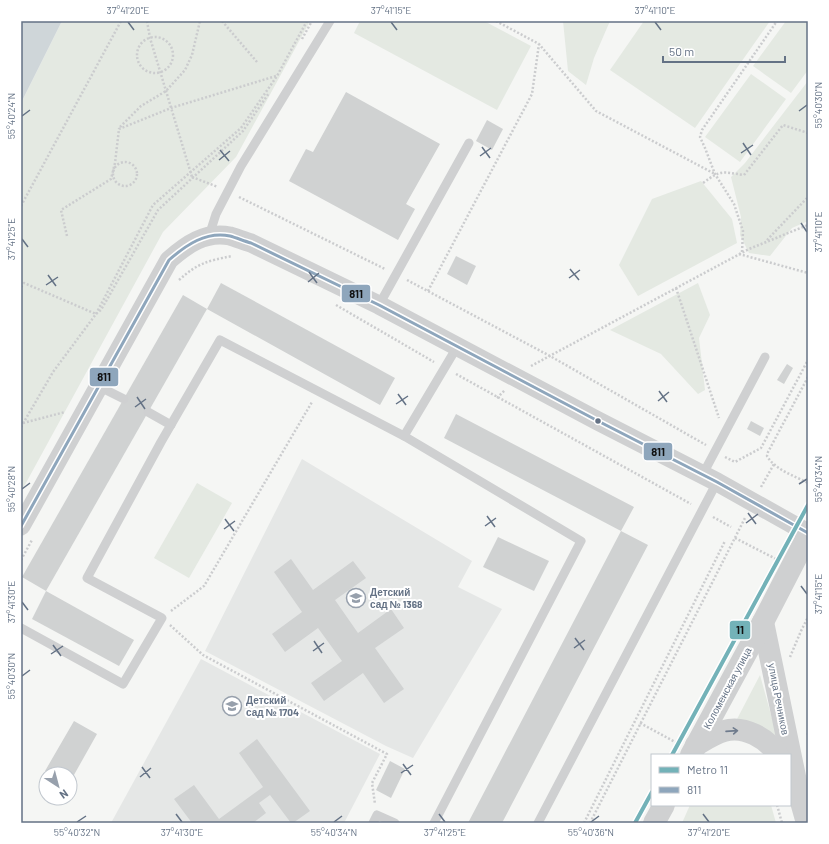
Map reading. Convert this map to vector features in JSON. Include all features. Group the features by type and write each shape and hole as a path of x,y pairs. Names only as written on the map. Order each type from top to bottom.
{"street":[{"path":"21,526 169,260 187,245 209,236 228,236 251,243 379,305 516,378 710,478 808,534"},
{"name":"Коломенская улица","path":"693,751 763,622 808,534"},
{"name":"улица Речников","path":"763,622 788,754"},
{"path":"693,751 725,731 739,730 751,733 761,738 769,744 777,754"},
{"name":"улица Речников","path":"791,768 794,784 807,823"},
{"path":"654,823 663,806"}],"lane":[{"path":"209,236 216,214 241,166 330,21"},
{"path":"379,305 469,143"},
{"path":"21,628 123,684 162,618 87,578 171,425 220,340 404,436 581,541 434,823"},
{"path":"404,436 457,347"},
{"path":"538,823 702,511 715,450 765,357"},
{"path":"98,386 124,399"},
{"path":"148,412 171,425"},
{"path":"375,819 395,823"}],"path":[{"path":"21,206 122,21"},
{"path":"147,21 150,38 192,177"},
{"path":"67,236 61,210 111,178 119,129 141,106 166,91 184,70 192,56 200,21"},
{"path":"222,21 257,62"},
{"path":"21,427 53,372 96,314 152,205 191,173 241,128 277,76 307,21"},
{"path":"301,41 312,21"},
{"path":"496,21 539,44 596,111 715,174"},
{"path":"742,252 743,231 734,204 715,174 700,137 702,130 777,21"},
{"path":"150,38 160,38 165,40 172,49 172,60 166,70 161,72 149,72 140,64 138,58 139,47 143,42 150,38"},
{"path":"428,291 532,94 539,44"},
{"path":"96,314 101,310 158,210 243,131 286,68"},
{"path":"119,129 171,108 282,74"},
{"path":"703,183 715,174 722,172 744,175 783,125 808,133"},
{"path":"122,162 130,163 137,172 136,180 130,185 118,185 113,178 113,170 122,162"},
{"path":"192,177 228,191 396,274 550,356 735,462 761,448 808,360"},
{"path":"765,242 808,197"},
{"path":"497,398 516,378 530,367 742,252 808,225"},
{"path":"739,254 808,273"},
{"path":"21,288 24,283 96,314"},
{"path":"676,288 724,434"},
{"path":"808,377 767,456 770,462 808,483"},
{"path":"319,391 204,586 162,618 203,655 387,754 372,783 375,819"},
{"path":"22,423 71,410"},
{"path":"590,823 753,502 774,464"},
{"path":"702,511 731,527"},
{"path":"735,538 791,567"},
{"path":"584,823 726,541"},
{"path":"640,723 693,751"},
{"path":"777,806 782,823"}],"shaded area":[{"path":"21,21 62,21 21,103"},
{"path":"62,21 310,21 236,157 163,232 21,492 21,103"},
{"path":"360,21 484,21 531,46 497,110 354,33"},
{"path":"563,21 610,21 594,58 586,85 568,71"},
{"path":"644,21 770,21 695,128 610,70"},
{"path":"786,21 808,21 808,70 791,93 753,66"},
{"path":"751,74 786,99 740,162 705,137"},
{"path":"808,81 808,221 792,228 770,256 749,253 740,235 741,217 731,177 745,163"},
{"path":"701,181 732,219 737,243 638,296 619,265 652,199"},
{"path":"698,283 710,315 699,338 705,390 698,394 661,354 610,330"},
{"name":"Детский сад № 1368","path":"302,459 472,561 458,587 502,609 413,758 386,746 205,651"},
{"path":"197,483 232,503 189,578 154,558"},
{"name":"Детский сад № 1704","path":"201,659 380,754 344,823 111,823"},
{"path":"760,675 778,740 736,721"},
{"path":"690,806 771,806 776,823 682,823"}],"building":[{"path":"346,92 440,144 406,204 415,209 398,240 289,181 306,149 313,152"},
{"path":"487,120 503,129 492,150 476,141"},
{"path":"456,256 476,266 467,285 447,274"},
{"path":"221,283 395,378 380,405 207,309"},
{"path":"183,295 207,309 46,591 22,577"},
{"path":"787,364 793,368 784,384 777,380"},
{"path":"456,414 634,507 621,531 444,438"},
{"path":"751,421 764,428 760,436 747,429"},
{"path":"621,531 648,545 502,823 468,823"},
{"path":"498,537 549,561 534,591 483,567"},
{"path":"291,559 313,590 353,561 366,578 335,600 358,633 391,609 404,628 375,648 404,689 384,703 363,673 324,701 311,683 342,661 318,628 285,652 272,634 302,612 274,572"},
{"path":"46,591 134,640 119,666 32,619"},
{"path":"74,721 97,734 78,768 78,766 48,766"},
{"path":"257,739 310,811 291,823 270,795 259,803 266,813 253,823 192,823 174,799 194,785 219,819 263,787 239,753"},
{"path":"390,761 405,769 391,798 376,790"}],"metro line":[{"name":"11","path":"673,754 808,505"},
{"name":"11","path":"635,823 651,794"}],"transit line":[{"name":"811","path":"21,526 169,260 182,249 197,240 205,237 221,235 230,236 251,243 379,305 717,482 808,533"}],"place":[{"name":"Детский сад № 1368","path":"356,598"},
{"name":"Детский сад № 1704","path":"232,706"}]}
